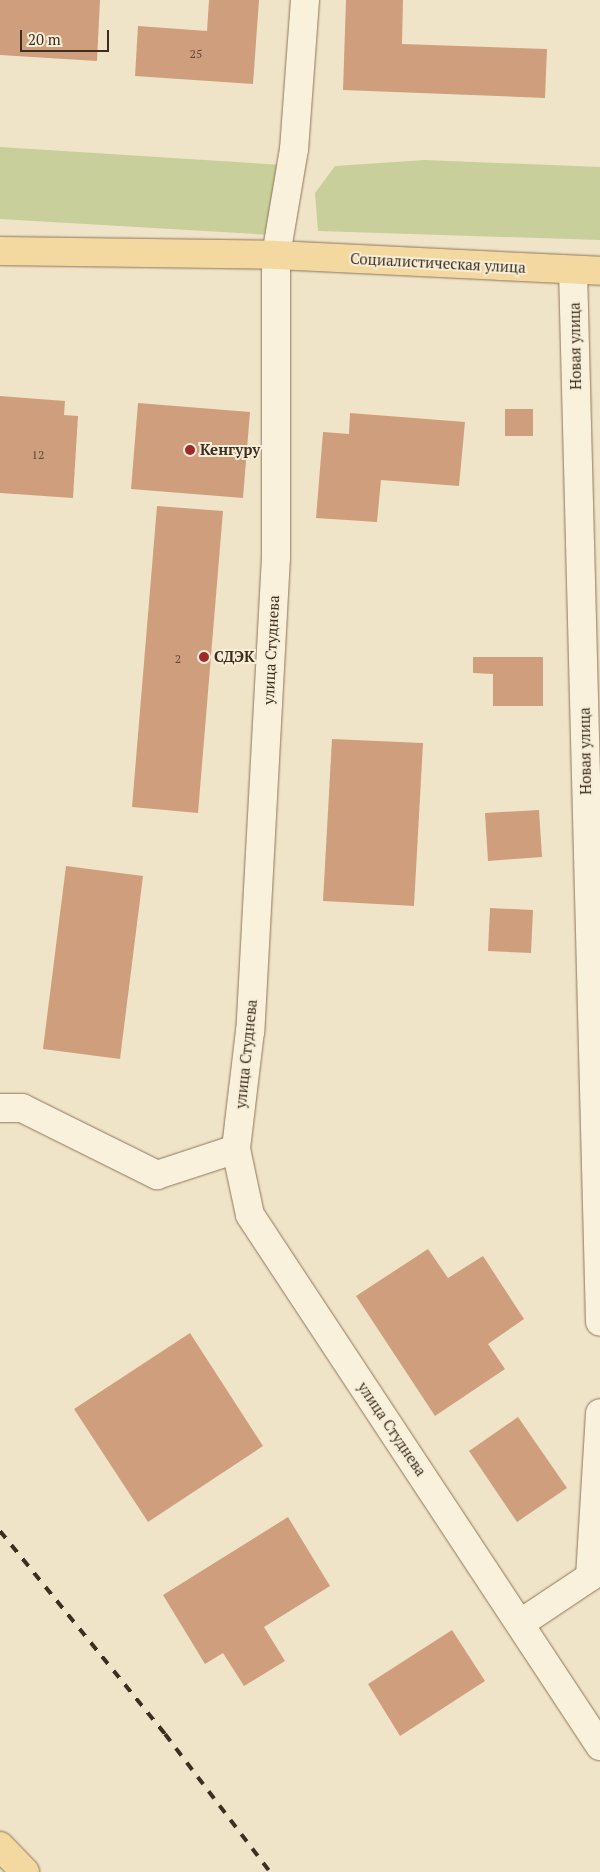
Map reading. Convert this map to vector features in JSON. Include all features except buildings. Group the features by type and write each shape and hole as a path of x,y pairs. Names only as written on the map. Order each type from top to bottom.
{"main road":[{"name":"Социалистическая улица","path":"0,251 276,255 600,271"},
{"path":"0,1846 25,1872"}],"street":[{"path":"276,255 294,149 305,0"},
{"name":"улица Студнева","path":"276,255 276,557 250,1031 236,1149 250,1215 521,1623 600,1746"},
{"name":"Новая улица","path":"573,270 600,1322"},
{"path":"0,1108 22,1108 157,1174 236,1149"},
{"path":"521,1623 590,1577 600,1414"}],"green space":[{"path":"0,147 283,165 272,235 0,219"},
{"path":"425,160 600,167 600,240 318,231 315,193 335,166"}],"railway":[{"path":"0,1531 165,1734 270,1872"}],"place":[{"name":"Кенгуру","path":"190,450"},
{"name":"СДЭК","path":"204,657"}]}
